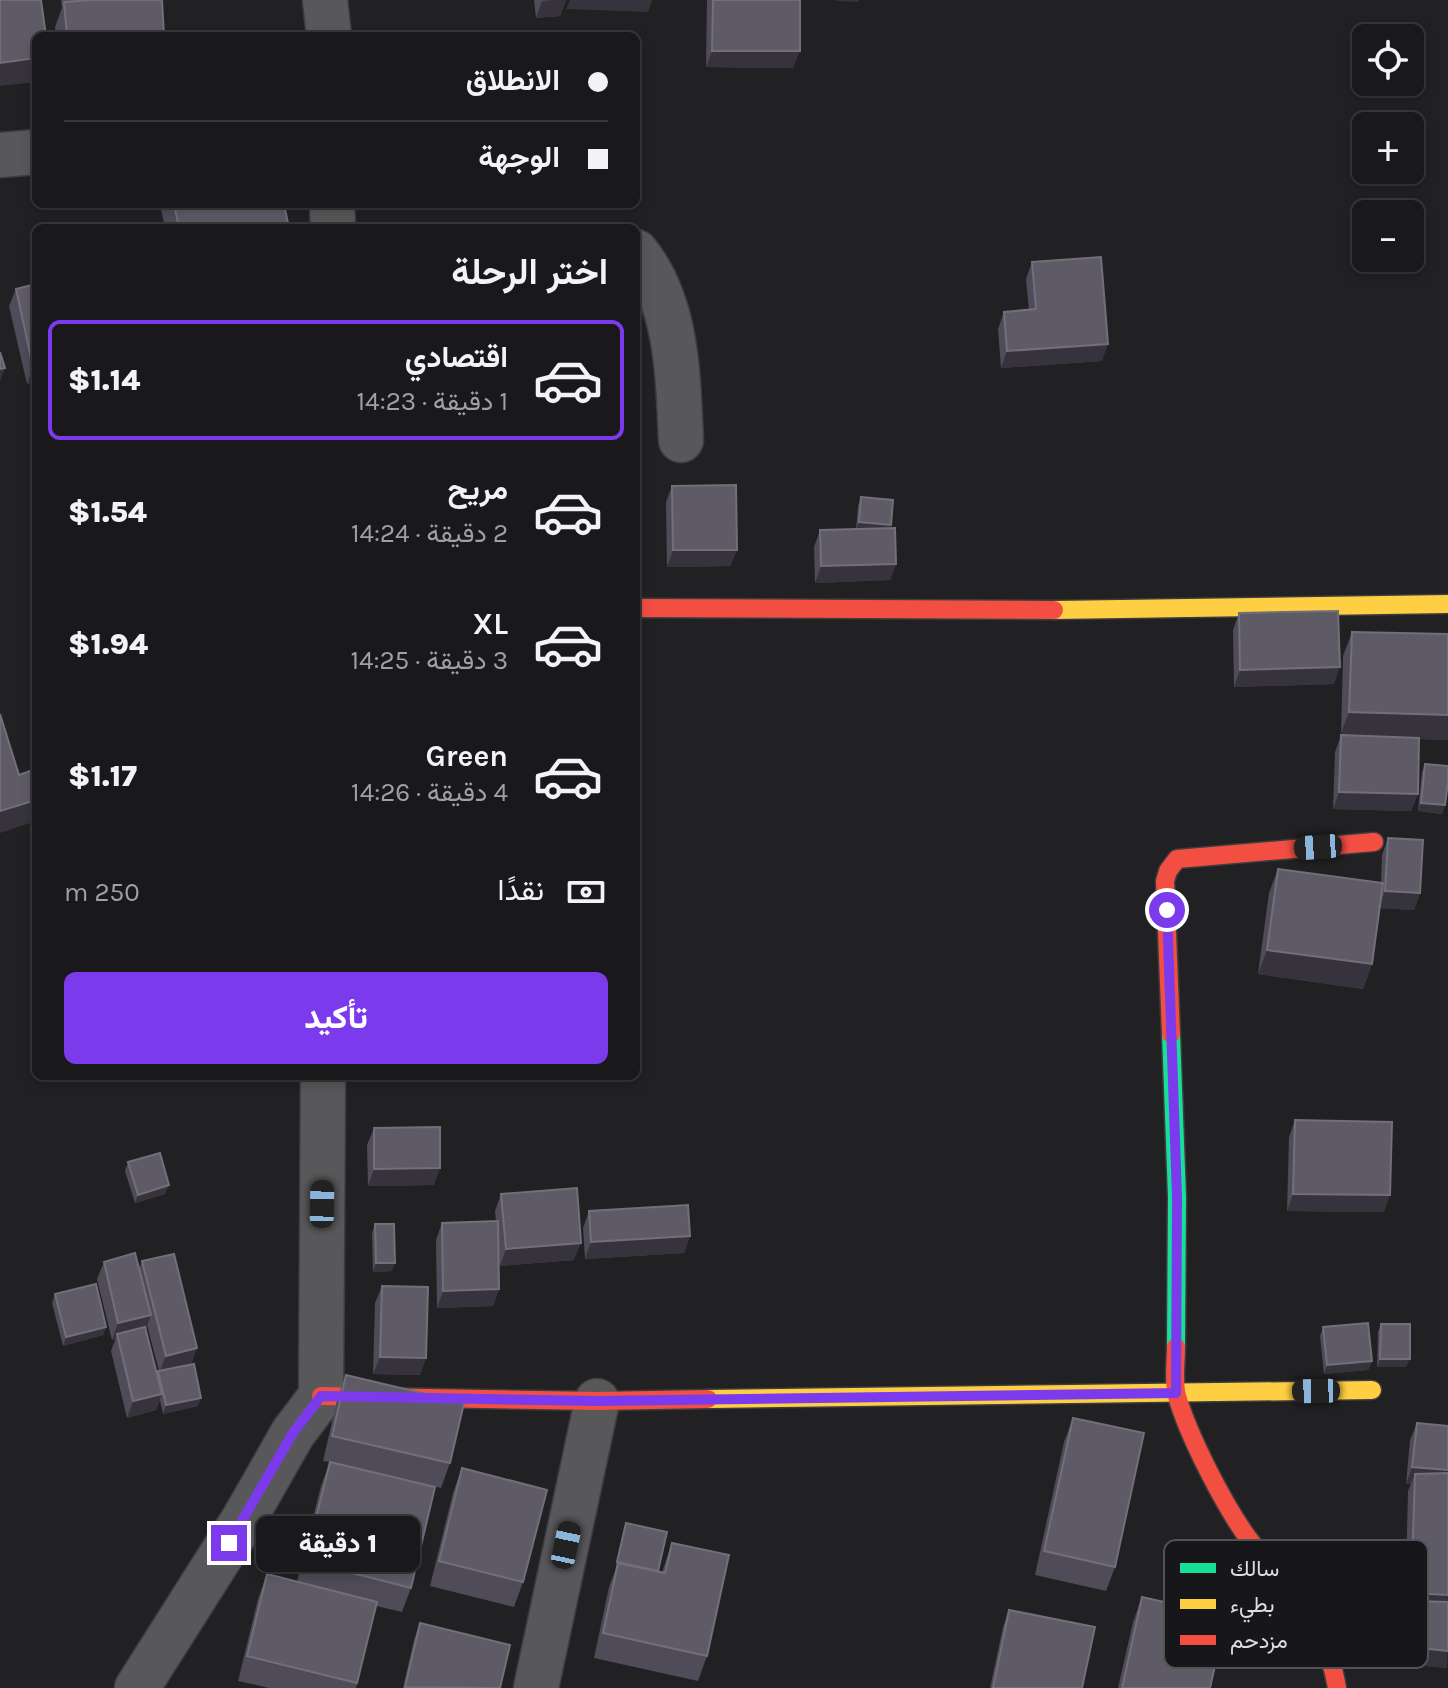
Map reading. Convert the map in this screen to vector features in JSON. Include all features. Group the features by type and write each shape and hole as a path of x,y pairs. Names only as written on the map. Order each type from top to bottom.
{"street":[{"path":"325,0 329,32"},
{"path":"0,155 32,152"},
{"path":"640,257 651,270 676,348 681,440"},
{"path":"640,608 957,611 1448,604"},
{"path":"1250,1540 1204,1459 1176,1393 1177,1197 1170,952 1165,894 1168,871 1177,859 1374,842"},
{"path":"137,1688 244,1519 293,1433 321,1396 323,1080"},
{"path":"321,1396 597,1401 1372,1390"},
{"path":"536,1688 597,1401"},
{"path":"1334,1668 1337,1688"}],"building":[{"path":"0,0 41,0 45,32 32,32 32,59 0,63"},
{"path":"162,0 164,32 67,32 64,2"},
{"path":"713,0 800,0 800,51 712,51"},
{"path":"175,208 285,208 288,224 178,224"},
{"path":"1101,257 1108,344 1007,351 1004,312 1036,309 1032,262"},
{"path":"32,285 32,362 16,289"},
{"path":"0,352 5,368 0,369"},
{"path":"736,485 737,550 673,550 672,486"},
{"path":"861,497 893,500 891,525 859,522"},
{"path":"895,528 896,564 821,566 820,530"},
{"path":"1338,611 1340,667 1240,670 1239,613"},
{"path":"1352,632 1448,634 1448,715 1349,712"},
{"path":"0,714 19,775 32,770 32,801 0,811"},
{"path":"1341,735 1419,738 1418,794 1339,792"},
{"path":"1425,764 1448,766 1445,805 1421,803"},
{"path":"1388,838 1423,840 1420,893 1385,891"},
{"path":"1278,869 1383,883 1372,964 1267,950"},
{"path":"1295,1120 1392,1122 1390,1195 1293,1194"},
{"path":"440,1127 440,1168 374,1169 374,1128"},
{"path":"160,1153 169,1185 138,1195 128,1162"},
{"path":"577,1188 581,1243 506,1249 501,1194"},
{"path":"688,1205 690,1236 591,1242 589,1211"},
{"path":"498,1221 499,1289 443,1291 442,1223"},
{"path":"375,1224 394,1224 395,1263 376,1263"},
{"path":"135,1253 151,1315 118,1323 104,1262"},
{"path":"174,1254 197,1348 166,1356 142,1261"},
{"path":"96,1284 106,1327 66,1337 55,1294"},
{"path":"382,1286 428,1287 426,1358 380,1357"},
{"path":"1368,1323 1372,1361 1327,1365 1323,1327"},
{"path":"1381,1324 1410,1324 1410,1359 1380,1359"},
{"path":"145,1327 162,1394 133,1401 117,1334"},
{"path":"194,1364 201,1398 166,1405 158,1371"},
{"path":"346,1375 464,1403 450,1463 332,1436"},
{"path":"1073,1418 1144,1433 1115,1567 1044,1551"},
{"path":"1417,1423 1448,1426 1448,1470 1412,1467"},
{"path":"330,1462 435,1487 411,1588 305,1561"},
{"path":"462,1468 547,1490 523,1582 439,1561"},
{"path":"1448,1473 1448,1595 1428,1594 1428,1540 1413,1540 1415,1474"},
{"path":"626,1523 667,1532 658,1571 617,1562"},
{"path":"672,1543 729,1555 707,1656 603,1633 618,1563 665,1573"},
{"path":"267,1574 377,1602 357,1683 247,1656"},
{"path":"1142,1597 1164,1602 1164,1668 1214,1668 1210,1688 1122,1688"},
{"path":"1428,1601 1448,1602 1448,1651 1428,1649"},
{"path":"1009,1610 1095,1627 1082,1688 993,1688"},
{"path":"420,1623 510,1645 500,1688 405,1687"}],"traffic: fast":[{"path":"1171,1034 1177,1197 1176,1347"}],"traffic: slow":[{"path":"1054,610 1448,604"},
{"path":"708,1399 1372,1390"}],"traffic: jam":[{"path":"640,608 1054,610"},
{"path":"1171,1034 1165,881 1177,859 1374,842"},
{"path":"1176,1347 1176,1390 1182,1412 1218,1489 1250,1540"},
{"path":"321,1396 597,1401 708,1399"},
{"path":"1332,1668 1337,1688"}],"route":[{"path":"229,1543 293,1433 321,1396 597,1401 1176,1393 1177,1197 1167,910"}]}
